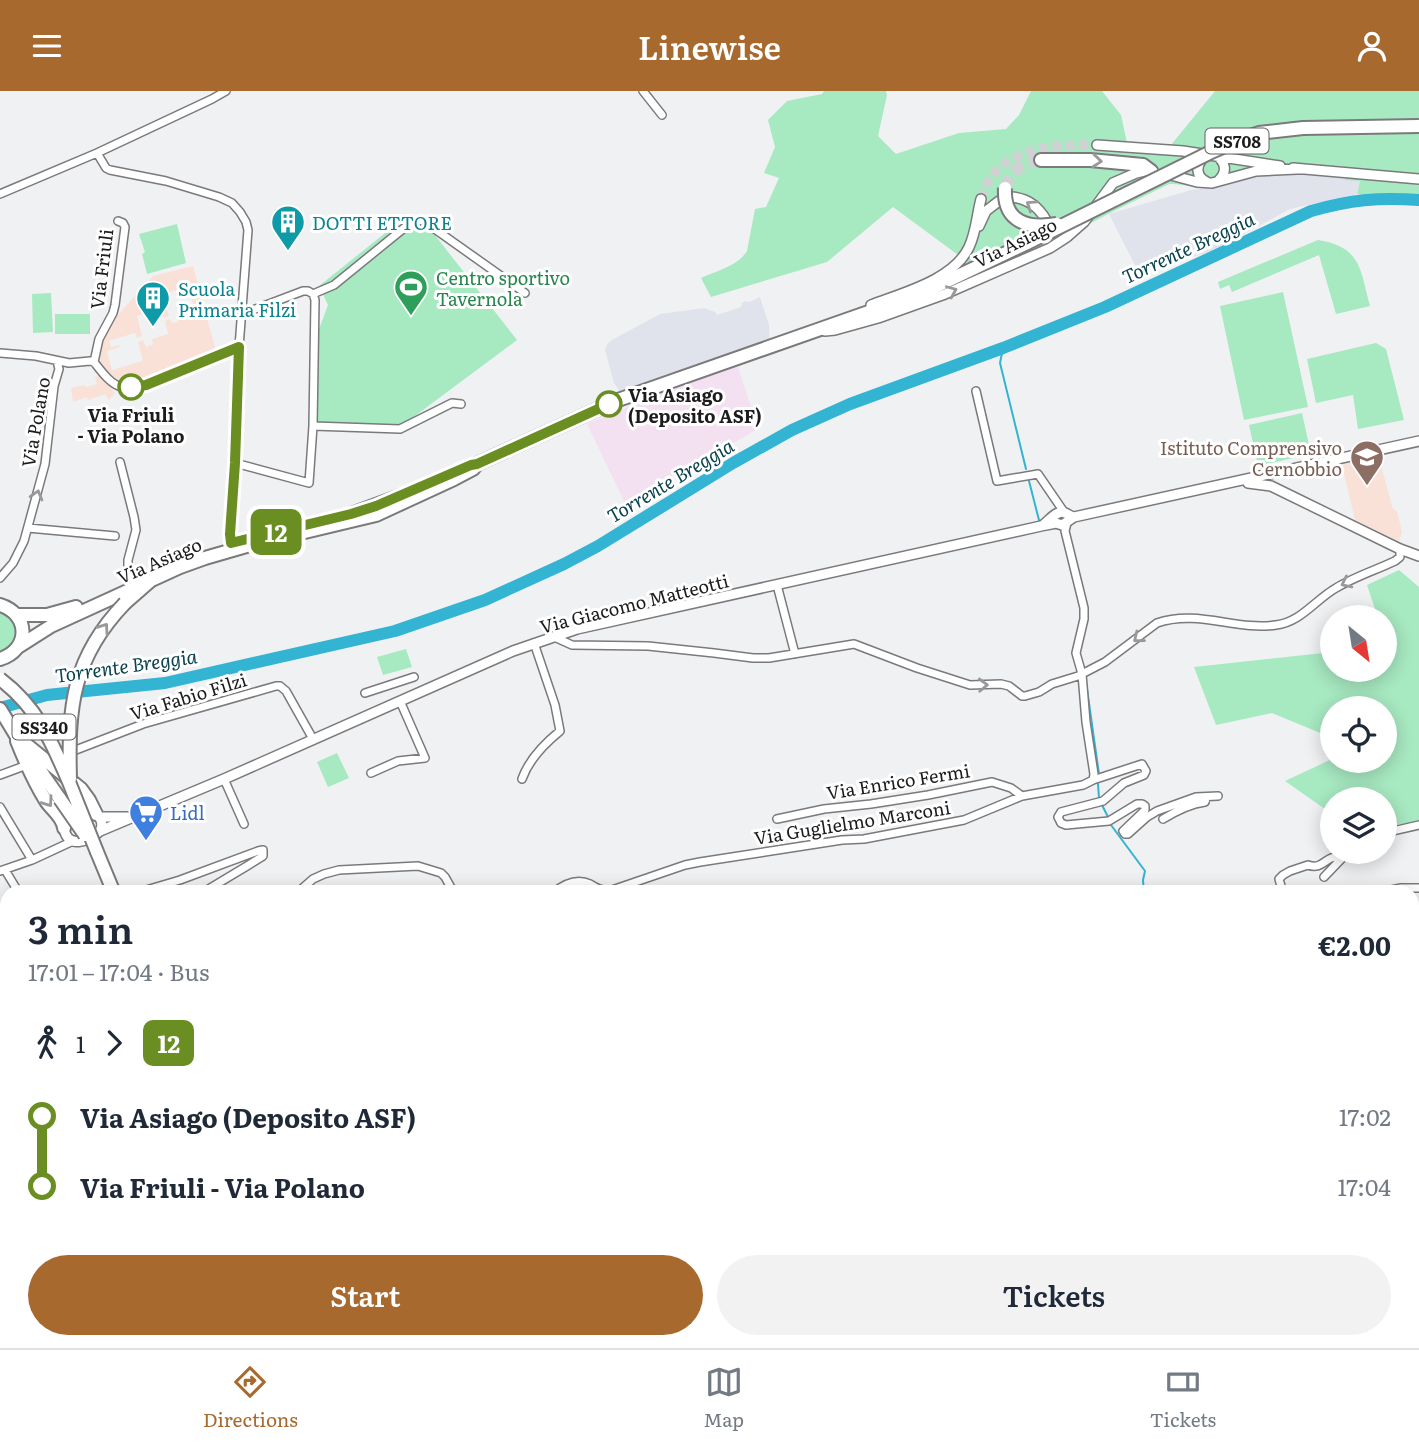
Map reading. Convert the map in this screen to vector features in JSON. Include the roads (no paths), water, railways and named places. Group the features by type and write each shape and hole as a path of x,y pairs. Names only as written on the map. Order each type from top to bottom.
{"main road":[{"name":"SS708","path":"816,331 920,295 1241,139 1273,130 1419,126"},
{"name":"SS708","path":"1041,160 1143,165 1151,171"},
{"name":"SS708","path":"1008,193 1005,200 1009,210 1016,219 1025,224 1043,226 1071,221"},
{"name":"Via Asiago","path":"0,659 12,654 18,647 51,626 194,555 376,506 625,397 816,331"},
{"name":"Via Asiago","path":"17,615 63,611 149,582 228,547"},
{"name":"SS340","path":"71,787 69,744 76,684 93,643 107,621 149,582"},
{"path":"0,605 17,615 22,625 23,632 18,647"},
{"name":"SS340","path":"0,679 24,700 43,725 111,885"},
{"path":"0,709 97,852"},
{"path":"12,730 46,762 81,789 97,815"},
{"path":"12,730 27,765 46,800 64,822 68,835"}],"street":[{"path":"0,194 97,153 226,91"},
{"path":"643,91 662,115"},
{"name":"SS708","path":"1097,145 1183,151 1297,169 1419,179"},
{"path":"97,153 110,170 166,181 232,203 246,222 248,230 228,547"},
{"name":"SS708","path":"1213,156 1223,163 1225,169 1219,180"},
{"name":"SS708","path":"1209,183 1201,178 1197,170 1200,161 1213,156"},
{"name":"SS708","path":"1151,171 1209,183 1256,171 1297,169"},
{"name":"Via Asiago","path":"816,331 835,330 924,302 1030,257 1059,243 1084,222 1113,183 1136,173 1151,171"},
{"name":"SS708","path":"1008,193 1028,201 1046,220"},
{"name":"Via Asiago","path":"816,331 831,321 940,277 955,265 970,246 981,199"},
{"path":"970,246 986,211 999,201"},
{"path":"313,294 334,285 409,224 422,220 525,293"},
{"name":"Via Friuli","path":"94,362 99,339 115,305 125,227 118,221"},
{"path":"1030,257 1041,247"},
{"path":"235,463 309,483 313,426 313,294 303,292 242,314"},
{"path":"57,361 94,362 112,382 127,388 146,385 239,347"},
{"name":"Via Polano","path":"0,353 57,361 60,369 54,386 45,464 28,528 13,563 0,578"},
{"path":"976,391 997,481 1038,474 1063,519 1060,531 1067,535 1084,608 1076,650 1082,674 1093,780"},
{"path":"313,426 400,429 452,403 461,404"},
{"path":"1063,519 1266,479 1419,442"},
{"path":"120,462 136,530 128,560 135,585"},
{"path":"1266,479 1342,520 1418,556"},
{"name":"Via Giacomo Matteotti","path":"100,831 552,636 1063,519"},
{"path":"28,528 115,536"},
{"path":"552,636 572,645 648,646 753,658 854,645 970,685 1009,686 1025,697 1113,658 1147,630 1164,621 1201,618 1252,626 1279,625 1292,621 1336,587 1395,561 1400,557 1400,549"},
{"path":"777,585 795,654"},
{"path":"522,779 540,748 560,731 559,718 534,643"},
{"path":"365,693 414,677"},
{"path":"371,773 398,761 425,758 402,700 399,682"},
{"name":"Via Fabio Filzi","path":"46,762 143,724 276,686 284,688 313,739"},
{"name":"Via Guglielmo Marconi","path":"627,885 692,863 864,839 964,820 1022,796 1083,785 1142,764 1146,771 1144,775 1124,783 1101,802 1061,812 1058,817 1061,823 1066,825 1105,822 1137,804 1142,804 1145,810 1123,831 1128,834 1157,811 1196,797 1206,798"},
{"path":"0,775 27,765"},
{"path":"224,779 244,824"},
{"name":"Via Enrico Fermi","path":"777,819 992,782 1011,788 1022,796"},
{"path":"1163,819 1177,810 1218,796"},
{"path":"0,807 32,860"},
{"path":"13,885 2,871 55,850 68,835 70,821 87,814 97,815 102,824 100,831 93,837 80,842 68,835"},
{"name":"Via Giacomo Matteotti","path":"97,815 118,818 135,816"},
{"path":"1397,830 1419,825"},
{"path":"163,885 263,850 262,856 215,885"},
{"path":"1281,885 1279,879 1283,875 1308,865 1311,867 1322,864"},
{"path":"1324,877 1338,864"},
{"path":"306,885 313,879 339,870 418,866 441,873 450,885"},
{"name":"Via Guglielmo Marconi","path":"566,885 583,882 590,885"}],"waterway":[{"name":"Torrente Breggia","path":"0,708 47,695 165,683 395,631 485,600 598,546 733,463 792,430 850,404 1105,307 1311,211 1364,200 1419,200"},
{"path":"1003,348 1000,363 1026,469"},
{"path":"1029,481 1040,524"},
{"path":"1086,682 1099,774"},
{"path":"1098,784 1099,798"},
{"path":"1101,803 1108,817"},
{"path":"1111,825 1145,871 1143,885"}],"tunnel":[{"path":"981,199 994,173 1018,156 1058,146 1097,145"},
{"path":"1005,188 1018,168 1041,160"}],"place":[{"name":"DOTTI ETTORE","path":"288,252"},
{"name":"Centro sportivo Tavernola","path":"411,317"},
{"name":"Scuola Primaria Filzi","path":"153,328"},
{"name":"Via Friuli - Via Polano","path":"131,387"},
{"name":"Via Asiago (Deposito ASF)","path":"609,404"},
{"name":"Istituto Comprensivo Cernobbio","path":"1367,487"},
{"name":"Lidl","path":"146,842"}]}
